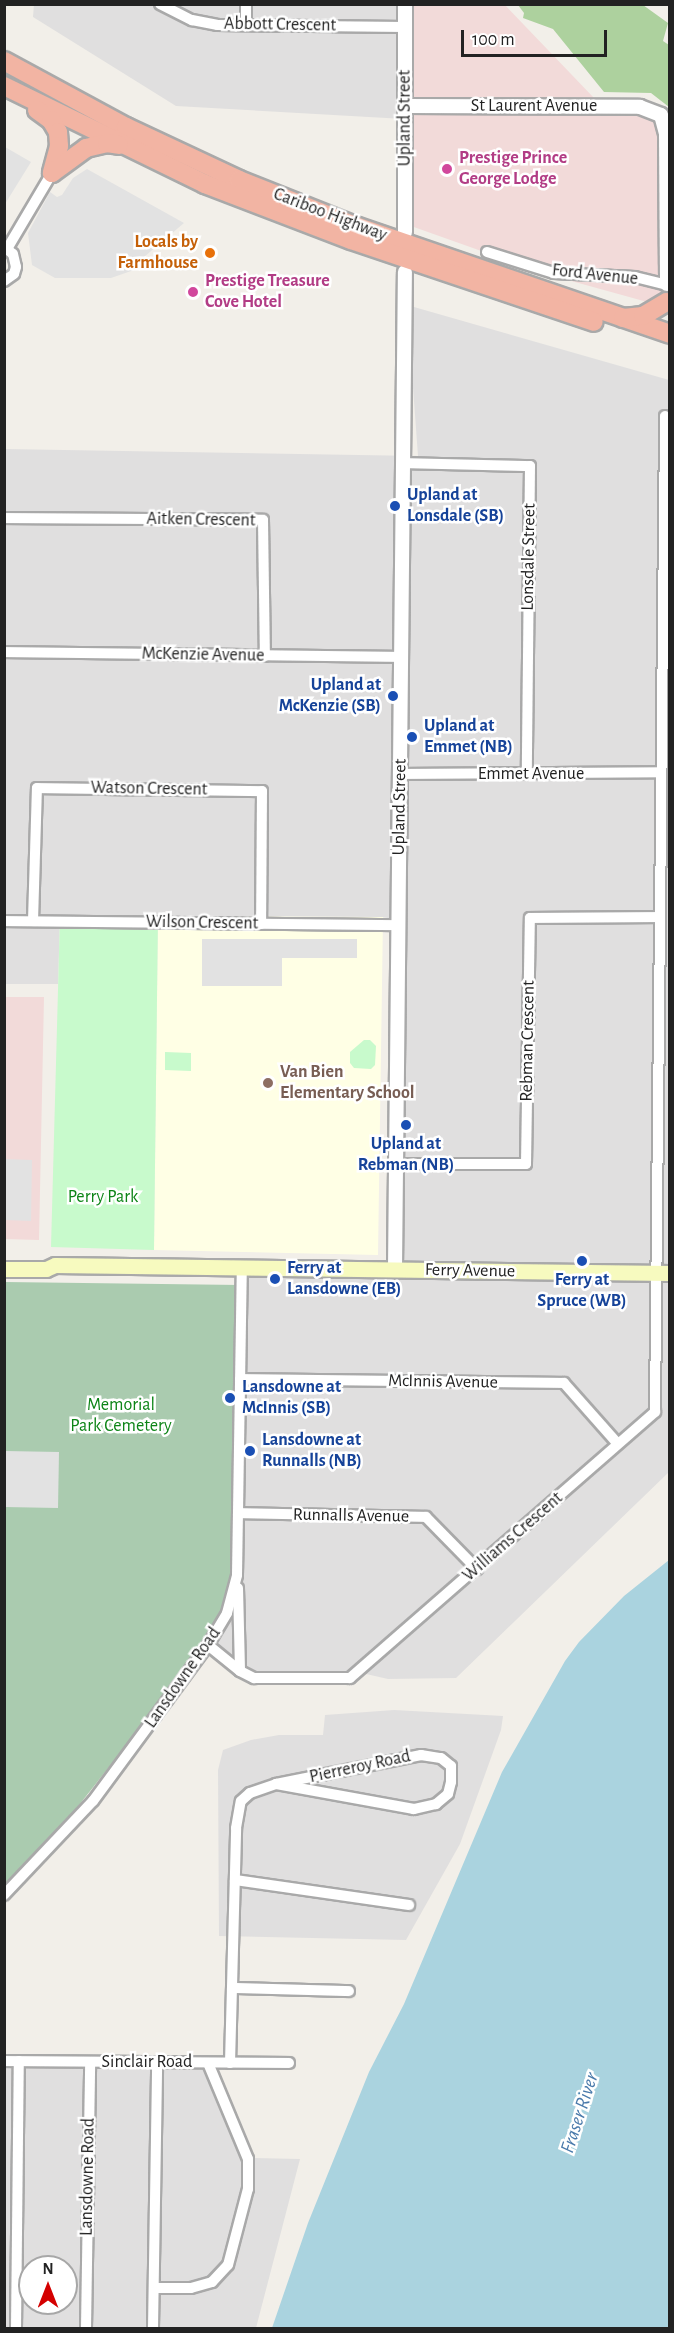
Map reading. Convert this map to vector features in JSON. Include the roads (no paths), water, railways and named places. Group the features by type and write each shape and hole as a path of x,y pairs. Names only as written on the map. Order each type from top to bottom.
{"highway":[{"name":"Cariboo Highway","path":"4,61 126,127 239,180 355,226 669,334"},
{"name":"Cariboo Highway","path":"12,90 205,184 351,240 669,347"},
{"path":"12,90 51,120 58,132 55,165"},
{"path":"55,165 83,126 102,123 126,127"},
{"path":"55,165 86,148 107,143 125,146"},
{"path":"618,318 643,316 668,297"}],"main road":[{"name":"Ferry Avenue","path":"4,1259 45,1260 55,1265"},
{"name":"Ferry Avenue","path":"4,1269 46,1269 55,1265 662,1273"}],"street":[{"name":"Abbott Crescent","path":"160,4 204,23 405,27"},
{"path":"246,4 246,24"},
{"name":"Upland Street","path":"405,4 405,232"},
{"name":"St Laurent Avenue","path":"405,105 640,107 661,115 666,134 668,297"},
{"path":"4,281 14,274 16,267 13,254 6,248 55,165"},
{"name":"Ford Avenue","path":"487,252 554,273 635,277 668,297"},
{"name":"Upland Street","path":"394,1269 405,463 405,272"},
{"name":"Williams Crescent","path":"208,1646 240,1671 254,1678 350,1678 655,1412 662,1273 660,917 665,416"},
{"name":"Lonsdale Street","path":"405,463 530,466 527,774"},
{"name":"Aitken Crescent","path":"4,518 263,520 265,656"},
{"name":"McKenzie Avenue","path":"4,652 402,657"},
{"name":"Emmet Avenue","path":"401,774 661,772"},
{"name":"Watson Crescent","path":"33,921 37,788 262,791 261,924"},
{"path":"661,864 669,855"},
{"name":"Rebman Crescent","path":"396,1164 526,1164 530,918 660,917"},
{"name":"Wilson Crescent","path":"4,921 399,925"},
{"name":"Lansdowne Road","path":"4,1895 93,1801 208,1646 227,1613 237,1575 242,1268"},
{"name":"McInnis Avenue","path":"240,1379 564,1383 618,1444"},
{"name":"Runnalls Avenue","path":"238,1513 426,1517 477,1569"},
{"path":"237,1575 240,1671"},
{"name":"Pierreroy Road","path":"230,2063 237,1812 241,1801 250,1793 276,1784 421,1755 441,1758 451,1766 448,1794 436,1804 414,1809 276,1784"},
{"path":"235,1881 409,1905"},
{"path":"232,1988 349,1991"},
{"name":"Sinclair Road","path":"4,2061 289,2063"},
{"path":"16,2328 19,2061"},
{"name":"Lansdowne Road","path":"86,2328 90,2062"},
{"path":"153,2328 157,2062"},
{"path":"154,2288 191,2288 212,2282 228,2265 248,2189 248,2159 208,2062"}],"water":[{"name":"Fraser River","path":"669,1560 669,2328 272,2328 308,2223 369,2072 404,2004 502,1772 565,1661 579,1642 624,1596"}],"place":[{"name":"Prestige Prince George Lodge","path":"447,169"},
{"name":"Locals by Farmhouse","path":"210,253"},
{"name":"Prestige Treasure Cove Hotel","path":"193,292"},
{"name":"Upland at Lonsdale (SB)","path":"395,506"},
{"name":"Upland at McKenzie (SB)","path":"393,696"},
{"name":"Upland at Emmet (NB)","path":"412,737"},
{"name":"Van Bien Elementary School","path":"268,1083"},
{"name":"Upland at Rebman (NB)","path":"406,1125"},
{"name":"Ferry at Spruce (WB)","path":"582,1261"},
{"name":"Ferry at Lansdowne (EB)","path":"275,1279"},
{"name":"Lansdowne at McInnis (SB)","path":"230,1398"},
{"name":"Lansdowne at Runnalls (NB)","path":"250,1451"}],"park label":[{"name":"Perry Park","path":"103,1197"},
{"name":"Memorial Park Cemetery","path":"121,1416"}]}
